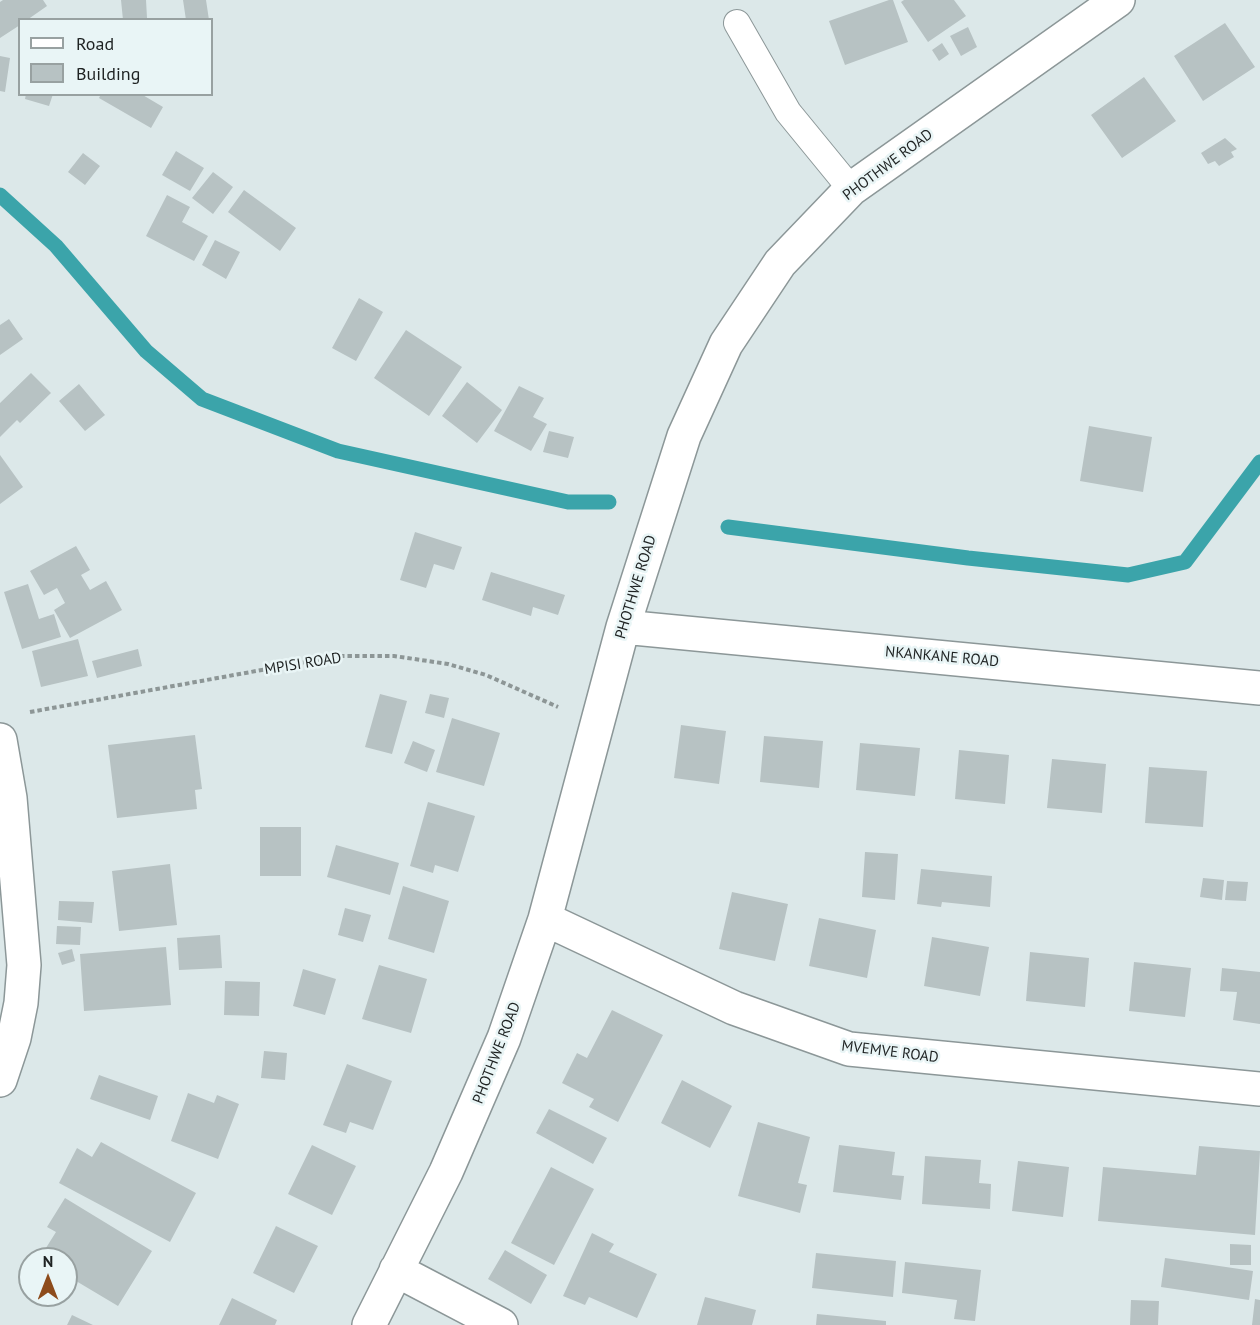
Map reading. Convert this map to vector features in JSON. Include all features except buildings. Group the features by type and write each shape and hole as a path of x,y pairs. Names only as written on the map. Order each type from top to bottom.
{"street":[{"name":"PHOTHWE ROAD","path":"369,1325 446,1172 504,1038 544,919 623,627 684,436 726,344 780,263 851,189 1118,0"},
{"name":"NKANKANE ROAD","path":"623,627 1260,688"},
{"path":"0,740 10,798 24,965 17,1026 0,1080"},
{"name":"MVEMVE ROAD","path":"544,919 734,1008 849,1049 1260,1089"},
{"path":"396,1270 501,1325"}],"lane":[{"path":"737,23 788,112 851,189"}],"path":[{"name":"MPISI ROAD","path":"23,713 339,657 394,657 448,664 486,675 598,722"}],"waterway":[{"path":"0,195 56,246 146,351 202,399 338,451 568,502 609,502"},
{"path":"728,527 968,558 1128,575 1185,562 1260,462"}]}
